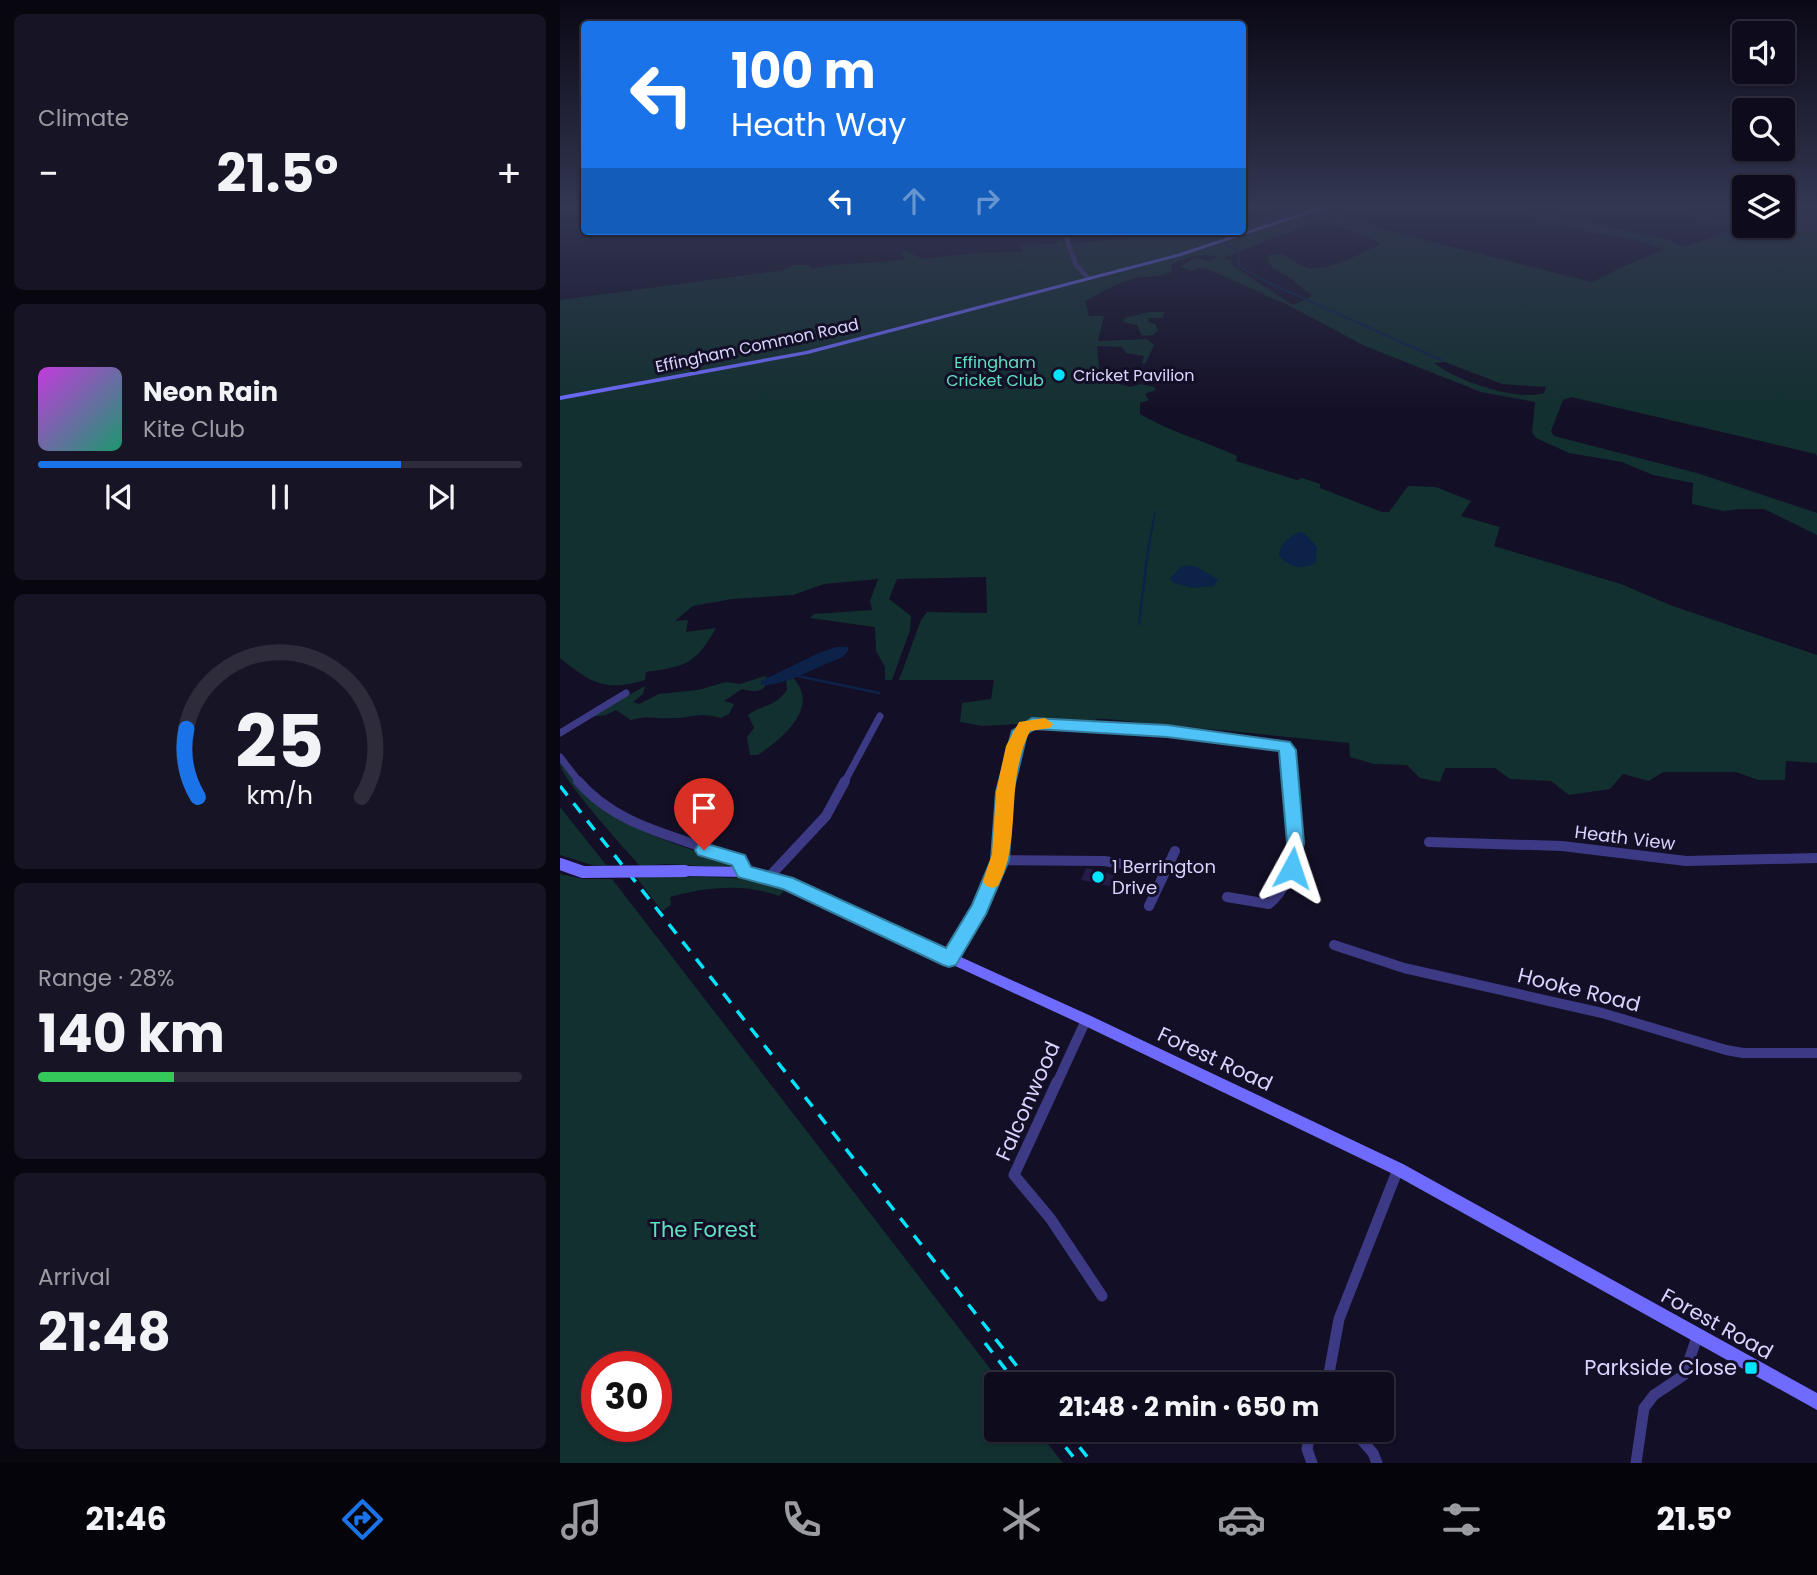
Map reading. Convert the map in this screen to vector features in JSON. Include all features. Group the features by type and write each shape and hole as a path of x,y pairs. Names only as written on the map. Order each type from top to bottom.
{"street":[{"name":"Effingham Common Road","path":"560,398 806,353 1095,276"},
{"path":"560,733 626,693"},
{"path":"769,877 826,816 880,716"},
{"path":"949,959 980,909 1000,860 1004,792 1020,731 1028,724 1133,728 1281,744 1288,750 1296,843 1292,868 1277,897 1269,904 1227,897"},
{"path":"560,757 578,781 612,812 704,850 739,860 744,872"},
{"name":"Heath View","path":"1429,842 1562,846 1686,861 1817,858"},
{"path":"1149,906 1175,850"},
{"path":"1000,860 1047,862 1090,859 1136,863 1165,871"},
{"name":"Forest Road","path":"560,864 583,872 744,872 769,877 862,916 1398,1169 1817,1402"},
{"name":"Hooke Road","path":"1334,945 1404,968 1602,1013 1726,1050 1743,1053 1817,1053"},
{"name":"Falconwood","path":"1086,1020 1014,1175 1038,1200 1060,1230 1102,1296"},
{"path":"1329,1372 1339,1319 1398,1169"},
{"path":"1636,1463 1639,1427 1644,1408 1654,1395 1684,1375 1697,1337"},
{"path":"1308,1442 1307,1449 1312,1463"},
{"path":"1363,1442 1377,1463"}],"green space":[{"name":"Effingham Cricket Club","path":"737,276 1155,276 1130,280 1085,301 1089,316 1104,316 1098,341 1147,339 1154,345 1145,364 1142,363 1144,356 1126,353 1122,347 1097,346 1099,369 1106,380 1130,387 1141,384 1156,390 1145,394 1149,400 1140,403 1140,414 1237,456 1236,461 1297,480 1302,478 1320,484 1320,488 1382,512 1389,512 1408,486 1436,487 1471,501 1461,516 1500,527 1494,546 1621,584 1670,605 1817,655 1817,763 1786,761 1785,780 1758,780 1736,772 1663,772 1649,781 1623,774 1610,789 1569,795 1551,781 1510,779 1495,768 1445,768 1440,782 1420,778 1407,765 1374,764 1350,757 1349,743 1107,719 1096,719 1087,730 1017,724 983,726 960,722 962,703 991,699 994,680 899,680 921,620 927,612 987,613 986,577 897,579 889,599 911,616 910,630 892,680 885,680 885,667 876,651 875,627 810,618 814,614 872,610 870,601 878,579 824,584 793,595 732,599 693,606 675,621 688,620 686,632 716,628 702,650 688,662 646,672 645,680 631,684 599,683 581,674 560,658 560,300"},
{"path":"1224,276 1249,276 1293,305 1312,296 1288,276 1568,276 1591,282 1604,276 1817,276 1817,457 1816,454 1571,397 1563,400 1551,431 1554,436 1697,473 1817,513 1817,535 1764,509 1724,511 1692,504 1693,483 1653,475 1622,462 1569,453 1536,438 1532,432 1535,402 1481,392 1365,346 1290,306","holes":["1445,362 1502,384 1546,387 1544,393 1533,395 1503,392 1456,376 1434,363"]},
{"path":"1149,312 1164,312 1163,318 1148,318 1149,323 1155,324 1158,330 1153,335 1142,336 1137,325 1123,322 1125,318"},
{"path":"765,676 768,679 761,681 761,685 766,685 761,690 742,689 724,701 734,704 729,714 721,718 701,715 631,720 616,710 606,715 589,717 645,686 643,694 633,702 639,704 659,694 698,690 726,682 740,684"},
{"path":"792,677 800,688 803,699 801,710 778,740 758,755 750,755 747,737 754,728 748,715 777,700 787,690 786,679"},
{"path":"560,763 586,795 619,819 651,834 734,864 735,868 666,864 640,866 582,798"},
{"path":"560,807 607,866 592,865 560,855"},
{"name":"The Forest","path":"560,874 583,879 612,879 993,1372 984,1372 984,1442 1046,1442 1063,1463 560,1463"},
{"path":"637,878 743,878 786,889 779,896 739,888 697,891 670,897 671,905 662,911"}],"water":[{"path":"1299,532 1304,533 1317,547 1316,562 1311,565 1291,565 1279,556 1285,541"},
{"path":"1187,565 1197,567 1219,580 1213,586 1191,588 1172,582 1170,578"},
{"path":"836,647 848,647 848,651 843,657 791,679 761,685 761,681"}],"building":[{"name":"1 Berrington Drive","path":"1086,868 1114,875 1110,886 1081,880"}],"waterway":[{"path":"1257,276 1441,360"},
{"path":"1149,545 1155,512"},
{"path":"1139,624 1149,543"},
{"path":"793,675 879,693"}],"railway":[{"path":"560,786 1022,1372"},
{"path":"985,1343 1008,1372"},
{"path":"1061,1442 1078,1463"},
{"path":"1075,1442 1092,1463"}],"slow traffic":[{"path":"992,881 1001,854 1004,792 1014,746 1024,726 1032,723 1045,724"}],"place":[{"name":"Cricket Pavilion","path":"1059,375"},
{"name":"1 Berrington Drive","path":"1098,877"},
{"name":"Parkside Close","path":"1751,1368"}],"route":[{"path":"704,850 739,860 744,866 744,872 787,883 949,959 980,909 1000,860 1004,792 1014,746 1020,731 1032,723 1167,731 1278,743 1286,747 1296,843 1292,868"}]}
